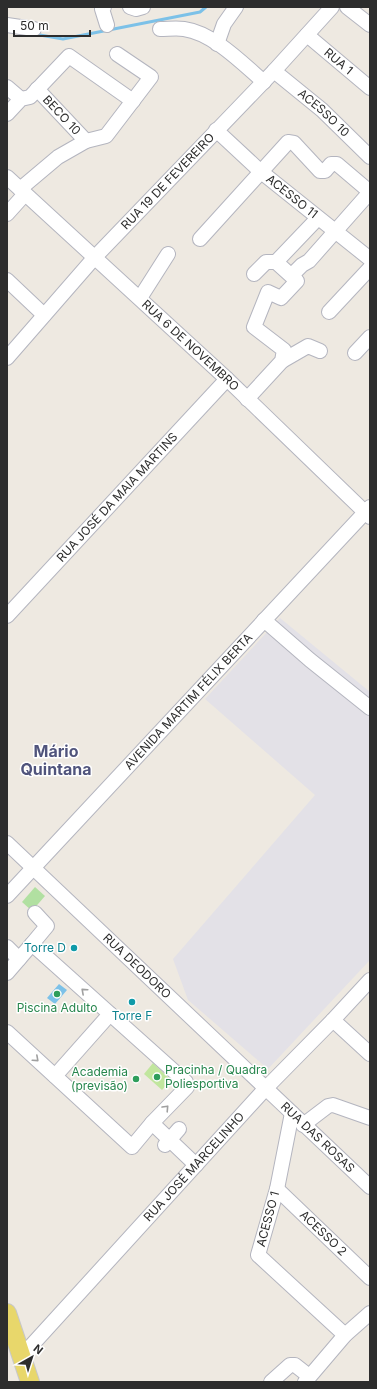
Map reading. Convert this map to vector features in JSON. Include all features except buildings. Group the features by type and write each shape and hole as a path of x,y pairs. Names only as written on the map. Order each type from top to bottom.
{"main road":[{"path":"7,1313 30,1382"}],"street":[{"path":"104,7 102,9 107,24"},
{"path":"130,7 136,9 143,7"},
{"path":"217,44 224,24 236,7"},
{"name":"RUA 19 DE FEVEREIRO","path":"7,358 95,257 264,82 332,7"},
{"path":"347,7 370,25"},
{"path":"7,25 34,29"},
{"path":"160,29 184,28 201,33 234,56 264,82"},
{"name":"RUA 1","path":"307,35 370,88"},
{"path":"7,214 22,191 58,157 86,141 106,136 151,77 117,54"},
{"path":"7,114 21,99 30,97 69,56 133,101"},
{"name":"ACESSO 10","path":"274,71 322,110 370,157"},
{"path":"7,87 21,99"},
{"name":"BECO 10","path":"37,89 86,141"},
{"name":"ACESSO 11","path":"216,130 260,171 370,259"},
{"path":"200,239 260,171 290,142 294,143 320,171 324,171 331,164 337,164 370,192 309,261 302,265 292,275"},
{"name":"RUA 6 DE NOVEMBRO","path":"7,177 140,298 368,512"},
{"path":"276,262 318,218"},
{"path":"140,298 168,254"},
{"path":"254,274 266,262 276,262 297,281 281,298 268,292 254,327 284,350 282,361"},
{"path":"329,312 370,268"},
{"path":"7,281 44,315"},
{"path":"355,353 370,337"},
{"path":"247,398 282,361 308,346 320,351"},
{"name":"RUA JOSÉ DA MAIA MARTINS","path":"7,616 227,379"},
{"name":"AVENIDA MARTIM FÉLIX BERTA","path":"7,896 264,620 368,512"},
{"path":"264,620 310,660 370,708"},
{"name":"RUA DEODORO","path":"7,843 265,1089"},
{"path":"7,973 14,957 32,944 47,926 35,913"},
{"path":"7,1032 132,1147 188,1085 32,944"},
{"path":"7,947 14,957"},
{"name":"RUA JOSÉ MARCELINHO","path":"21,1357 265,1089 370,980"},
{"path":"54,1076 110,1014"},
{"path":"333,1020 370,1054"},
{"name":"RUA DAS ROSAS","path":"265,1089 370,1186"},
{"path":"303,1125 328,1106 333,1105 370,1118"},
{"name":"ACESSO 1","path":"292,1114 277,1189 258,1255 345,1335"},
{"path":"150,1126 171,1138 194,1168"},
{"name":"ACESSO 2","path":"277,1189 370,1278"},
{"path":"271,1382 290,1365 295,1365 307,1379 345,1335 370,1313"}],"shaded area":[{"path":"280,618 370,692 370,960 268,1069 188,1000 173,959 315,795 205,699"}],"green space":[{"path":"35,887 45,896 32,911 22,902"},
{"name":"Pracinha / Quadra Poliesportiva","path":"153,1063 171,1080 162,1090 144,1074"}],"water":[{"name":"Piscina Adulto","path":"59,984 67,990 55,1004 47,998"}],"waterway":[{"path":"34,34 63,39 200,12 206,7"}],"place":[{"name":"Torre D","path":"74,948"},
{"name":"Piscina Adulto","path":"57,994"},
{"name":"Torre F","path":"132,1002"},
{"name":"Pracinha / Quadra Poliesportiva","path":"157,1077"},
{"name":"Academia (previsão)","path":"136,1079"}],"district":[{"name":"Mário Quintana","path":"56,760"}]}
